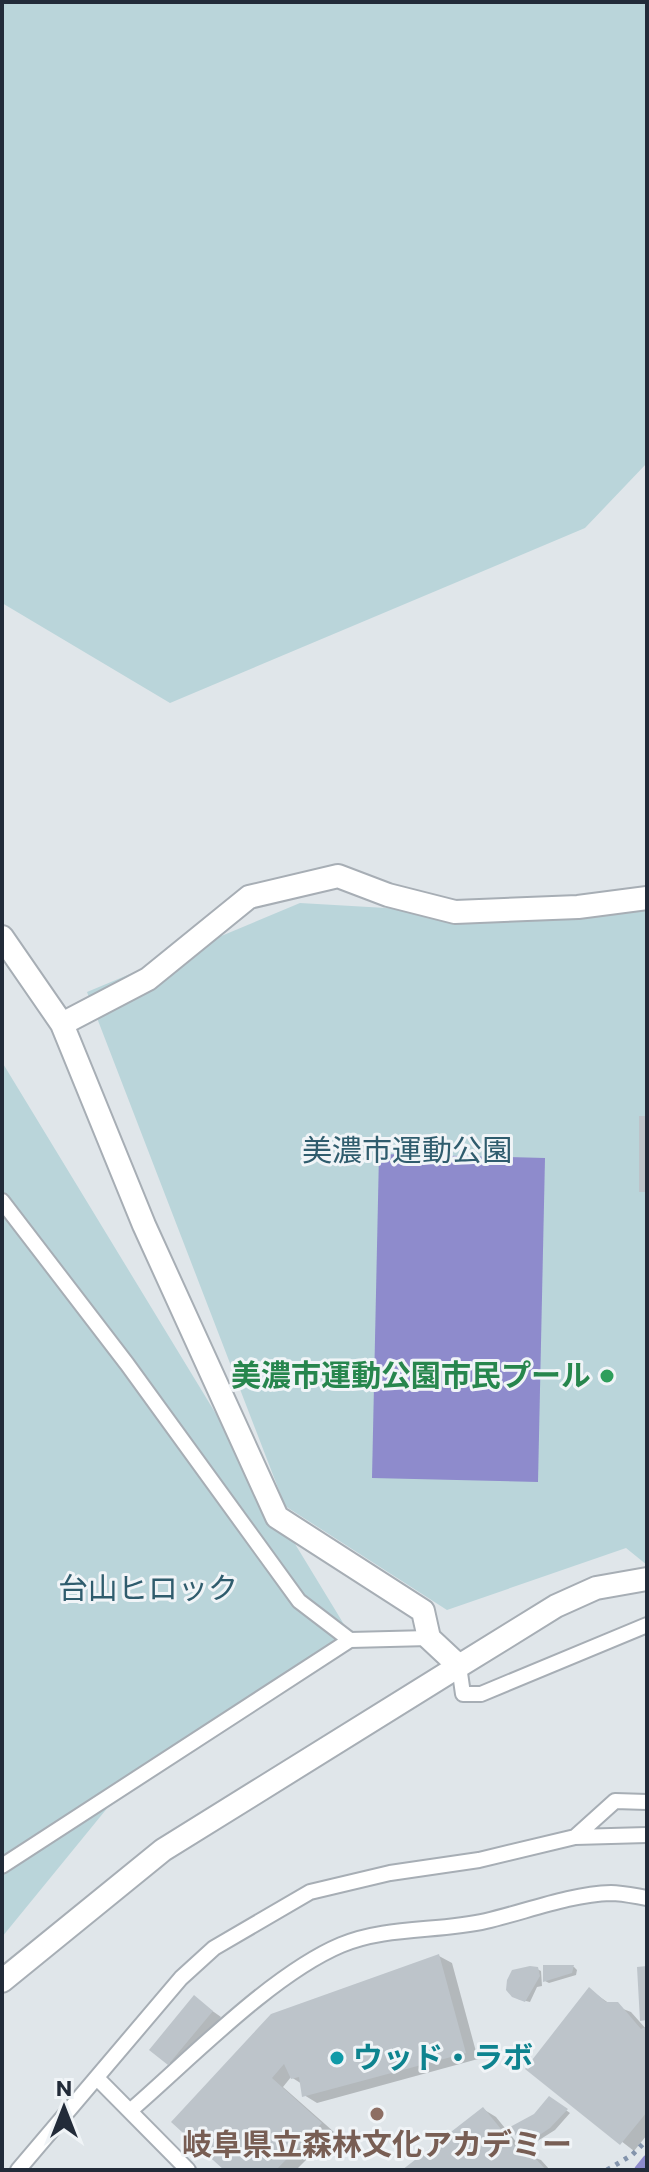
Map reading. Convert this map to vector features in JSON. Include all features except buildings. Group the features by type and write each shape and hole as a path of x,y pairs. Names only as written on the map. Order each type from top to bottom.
{"street":[{"path":"62,1024 148,979 249,897 338,876 388,895 455,912 578,907 647,898"},
{"path":"2,937 62,1024 144,1225 277,1517 423,1611 429,1638 459,1666"},
{"path":"2,1981 163,1850 569,1600 596,1588 647,1579"}],"lane":[{"path":"2,1201 127,1364 299,1601 350,1640"},
{"path":"459,1666 463,1694 481,1694 647,1625"},
{"path":"2,1866 350,1640 429,1638"},
{"path":"575,1837 615,1801 647,1802"},
{"path":"18,2170 181,1978 214,1948 310,1892 390,1873 479,1860 575,1837 647,1835"},
{"path":"131,2110 260,1998 301,1967 342,1944 378,1935 480,1922 591,1896 611,1893 647,1898"},
{"path":"97,2078 188,2170"}],"path":[{"path":"607,2170 632,2155 647,2140"}],"green space":[{"path":"2,2 647,2 647,463 585,528 170,703 2,603"},
{"name":"美濃市運動公園","path":"647,899 647,1565 626,1548 447,1610 285,1506 87,992 300,903 455,912"},
{"name":"台山ヒロック","path":"2,1062 348,1631 131,1779 2,1937"}],"shaded area":[{"path":"379,1154 545,1158 538,1482 372,1478"}],"waterway":[{"path":"639,2170 647,2160"}],"place":[{"name":"美濃市運動公園市民プール","path":"607,1376"},
{"name":"ウッド・ラボ","path":"337,2058"},
{"name":"岐阜県立森林文化アカデミー","path":"377,2114"}]}
